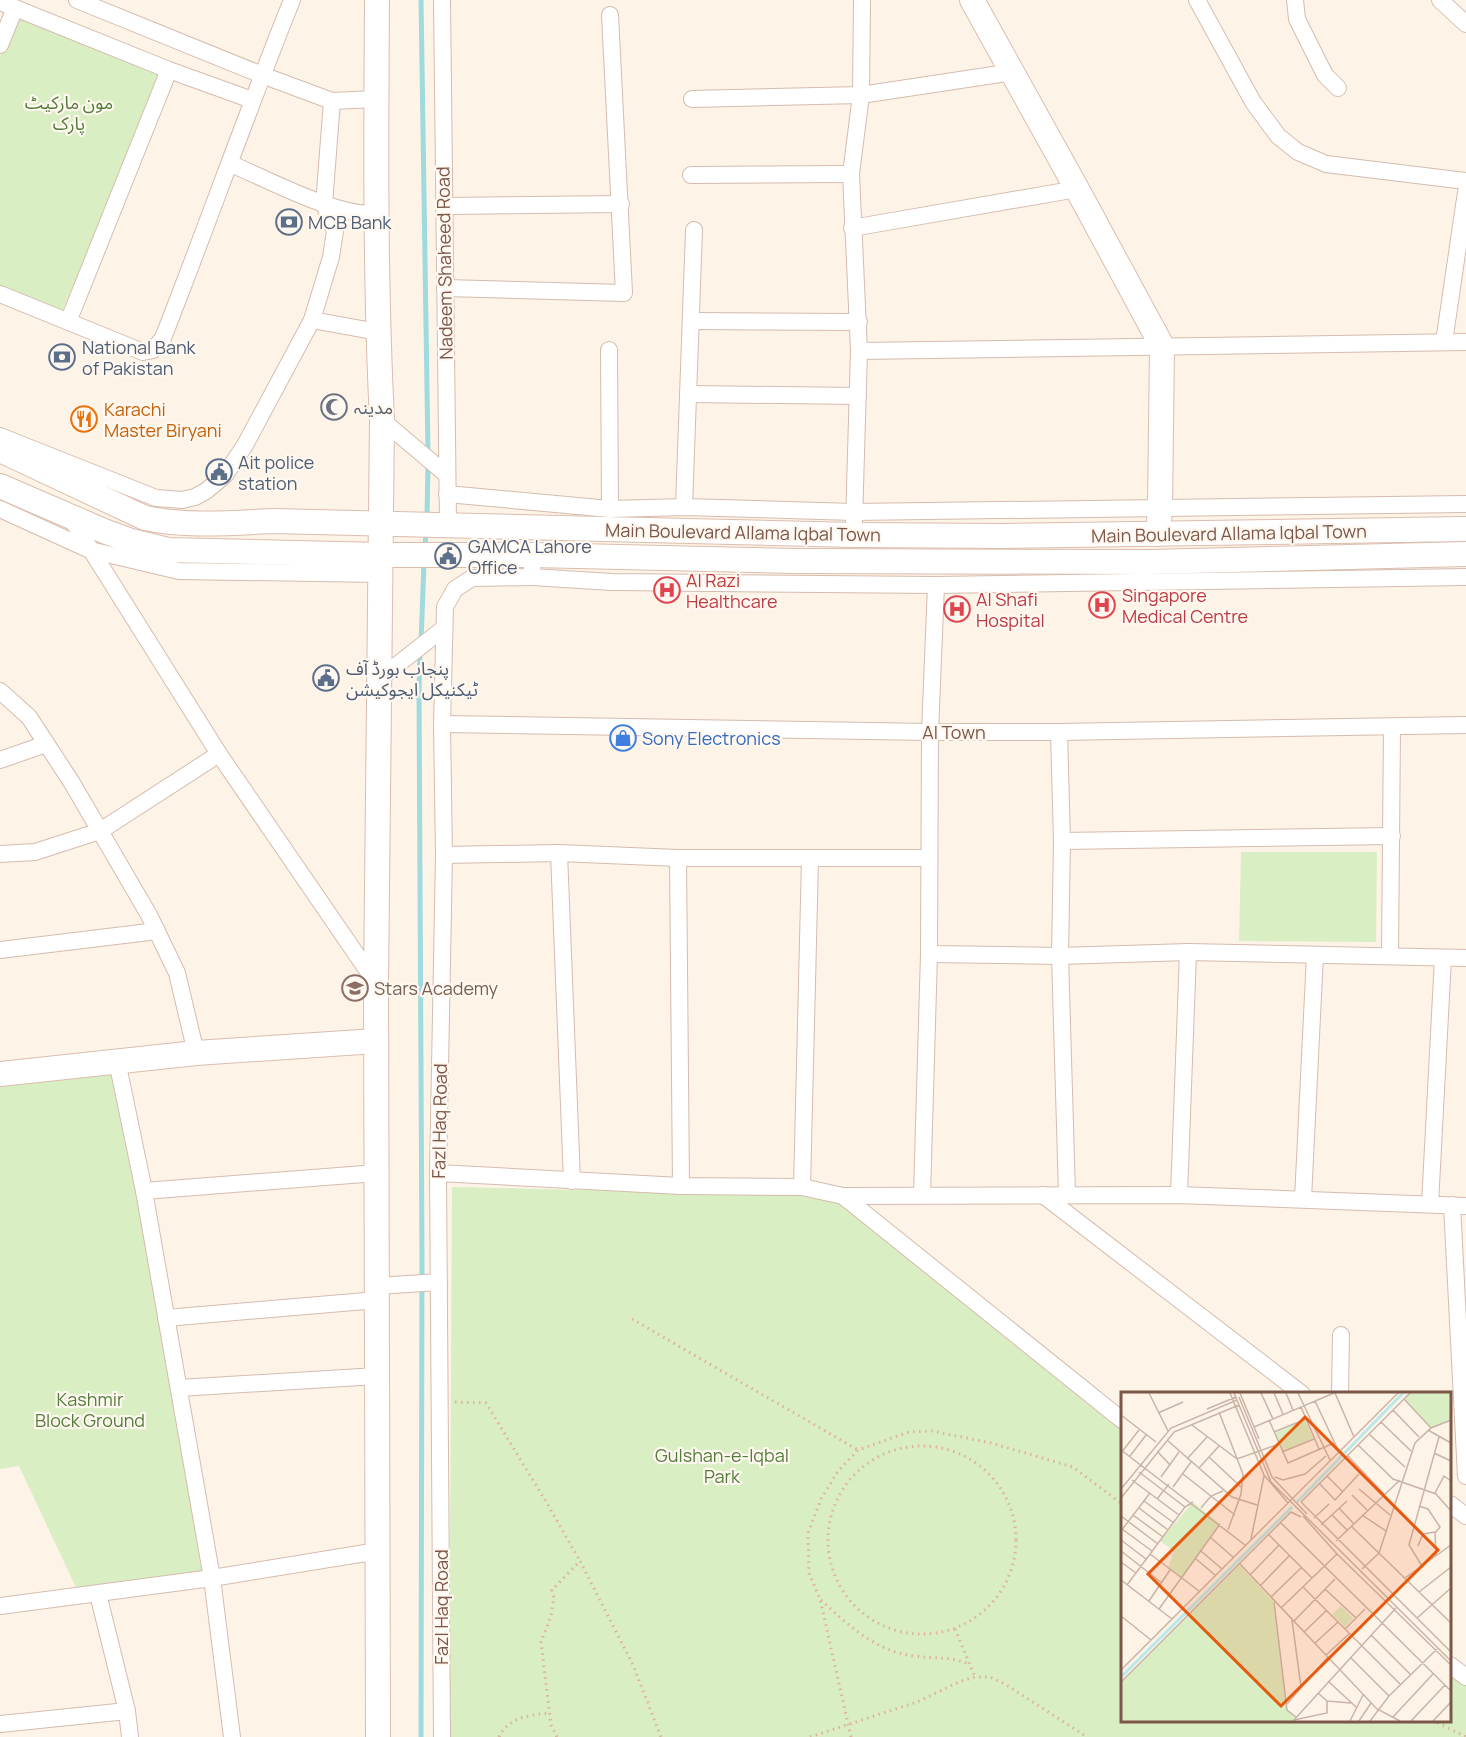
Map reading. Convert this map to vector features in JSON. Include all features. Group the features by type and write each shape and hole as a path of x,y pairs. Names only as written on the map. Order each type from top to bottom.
{"main road":[{"path":"972,0 1162,346 1158,534"},
{"path":"371,2 376,99 378,332 382,420 391,524 385,562 378,680 376,984 378,1737"},
{"name":"Main Boulevard Allama Iqbal Town","path":"0,450 145,518 169,523 273,521 443,525 854,524 1003,536 1466,529"},
{"name":"Main Boulevard Allama Iqbal Town","path":"0,486 131,541 168,550 385,562 438,555 532,566 795,561 1149,562 1466,554"},
{"path":"0,1074 196,1053 376,1041"}],"street":[{"path":"77,0 332,101 376,99"},
{"path":"0,294 143,352 153,350 163,338 292,0"},
{"name":"Nadeem Shaheed Road","path":"442,0 444,472 447,494 443,525"},
{"path":"854,524 859,322 852,228 851,174 861,95 862,0"},
{"path":"1197,0 1253,102 1278,136 1298,153 1326,164 1466,182"},
{"path":"1295,0 1297,19 1325,75 1338,88"},
{"path":"1440,0 1466,24"},
{"path":"0,45 8,5 169,70 252,100"},
{"path":"445,288 624,294 610,15"},
{"path":"68,322 169,70"},
{"path":"692,99 861,95 1013,72"},
{"path":"0,435 156,498 182,500 195,497 216,484 232,466 312,320 331,257 335,231 324,204 332,101"},
{"path":"231,164 324,204 363,215 376,213"},
{"path":"692,175 851,174"},
{"path":"852,228 1077,189"},
{"path":"1444,342 1466,192"},
{"path":"444,206 621,204"},
{"path":"684,507 694,230"},
{"path":"312,320 378,332"},
{"path":"691,321 859,322"},
{"path":"859,351 1466,342"},
{"path":"609,350 610,509"},
{"path":"688,394 858,396"},
{"path":"382,420 444,472"},
{"path":"447,494 610,509 684,507 854,524 1160,508 1466,504"},
{"path":"195,497 206,524"},
{"path":"0,509 90,550 179,571 385,562"},
{"path":"68,515 219,754 376,984"},
{"name":"Fazl Haq Road","path":"441,1737 440,1401 435,1282 444,855 442,724 444,628 445,608 448,598 455,589 472,578 532,566 612,582 936,585 1466,577"},
{"path":"922,1195 929,954 930,732 936,585"},
{"path":"378,680 444,628"},
{"path":"0,691 29,717 100,831 157,932 177,973 196,1053"},
{"name":"AI Town","path":"442,724 930,732 1466,725"},
{"path":"1390,956 1392,727"},
{"path":"1059,732 1062,842 1060,956 1066,1194"},
{"path":"0,760 46,744"},
{"path":"0,854 35,852 100,831 219,754"},
{"path":"1062,842 1392,836"},
{"path":"444,855 559,853 678,858 929,858"},
{"path":"559,853 572,1181"},
{"path":"678,858 681,1186"},
{"path":"802,1187 810,859"},
{"path":"0,950 157,932"},
{"path":"929,954 1060,956 1188,951 1466,958"},
{"path":"1179,1195 1188,951"},
{"path":"1304,1199 1315,955"},
{"path":"1430,1204 1443,958"},
{"path":"117,1061 144,1191 212,1578 232,1737"},
{"path":"144,1191 377,1173"},
{"path":"438,1173 681,1186 802,1187 843,1196 1179,1195 1459,1205 1466,1476"},
{"path":"1043,1195 1299,1392"},
{"path":"843,1196 1121,1419"},
{"path":"166,1318 377,1293 406,1284 435,1282"},
{"path":"1340,1392 1341,1335"},
{"path":"178,1388 377,1376"},
{"path":"1451,1505 1466,1516"},
{"path":"0,1606 212,1578 378,1551"},
{"path":"98,1594 127,1711 130,1737"},
{"path":"1451,1666 1466,1677"},
{"path":"0,1724 33,1729 127,1711"}],"path":[{"path":"632,1319 858,1450"},
{"path":"440,1401 486,1403 580,1561 633,1665 661,1737"},
{"path":"851,1737 820,1599 809,1573 808,1533 821,1499 838,1471 858,1450 909,1431 932,1431 991,1443 1073,1467 1121,1503"},
{"path":"927,1445 953,1450 976,1461 995,1479 1009,1501 1016,1525 1016,1551 1009,1576 996,1599 978,1616 955,1629 930,1634 904,1633 879,1625 858,1610 842,1590 831,1567 827,1542 830,1516 840,1492 857,1472 878,1456 902,1447 927,1445"},
{"path":"557,1737 551,1725 541,1642 551,1616 554,1598 552,1590 580,1561"},
{"path":"820,1599 859,1634 879,1646 914,1656 954,1658 969,1664"},
{"path":"955,1629 975,1677"},
{"path":"810,1737 917,1702 975,1677 990,1677 1005,1684 1087,1737"},
{"path":"499,1737 502,1730 516,1720 529,1715 549,1713"},
{"path":"1436,1722 1466,1737"}],"green space":[{"name":"مون مارکیٹ پارک","path":"16,17 159,75 62,312 0,287 0,56"},
{"path":"1241,852 1377,852 1376,942 1239,941"},
{"name":"Kashmir Block Ground","path":"117,1061 212,1578 80,1596 19,1466 0,1469 0,1074"},
{"name":"Gulshan-e-Iqbal Park","path":"452,1187 843,1196 1121,1416 1121,1722 1451,1722 1451,1667 1466,1679 1466,1737 449,1737"}],"waterway":[{"path":"421,0 428,454"},
{"path":"427,517 428,464"},
{"path":"425,550 426,530"},
{"path":"421,643 424,562"},
{"path":"420,652 421,1737"}],"place":[{"name":"MCB Bank","path":"289,222"},
{"name":"National Bank of Pakistan","path":"62,357"},
{"name":"مدینہ","path":"334,407"},
{"name":"Karachi Master Biryani","path":"84,419"},
{"name":"Ait police station","path":"219,472"},
{"name":"GAMCA Lahore Office","path":"448,556"},
{"name":"Al Razi Healthcare","path":"667,590"},
{"name":"Singapore Medical Centre","path":"1102,605"},
{"name":"Al Shafi Hospital","path":"957,609"},
{"name":"پنجاب بورڈ آف ٹیکنیکل ایجوکیشن","path":"326,678"},
{"name":"Sony Electronics","path":"623,738"},
{"name":"Stars Academy","path":"355,988"}]}
